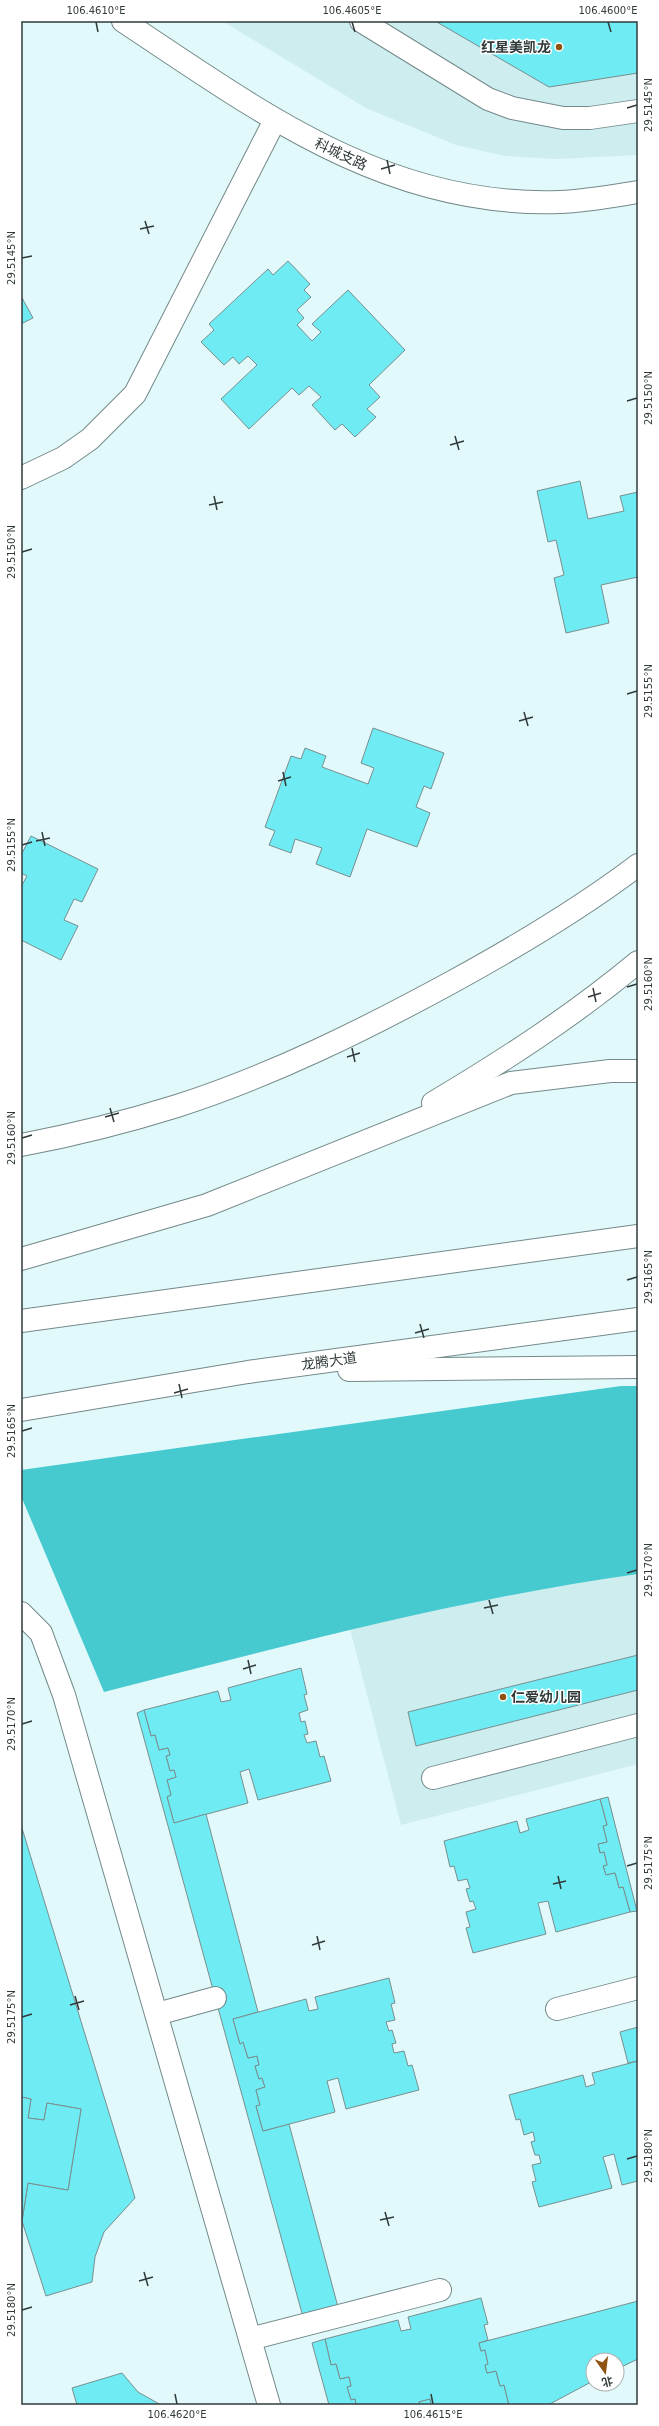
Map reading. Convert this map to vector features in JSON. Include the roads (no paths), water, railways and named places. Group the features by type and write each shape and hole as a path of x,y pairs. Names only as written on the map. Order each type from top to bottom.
{"main road":[{"name":"科城支路","path":"123,21 275,120 328,149 382,173 439,189 500,199 560,202 638,192"},
{"path":"361,21 488,99 512,108 563,118 590,118 638,111"},
{"path":"21,478 63,458 90,439 115,416 135,394 275,120"},
{"path":"21,1145 76,1134 177,1106 282,1067 407,1007 517,947 638,865"},
{"path":"374,1139 520,1051 603,992 638,962"},
{"path":"21,1259 207,1205 511,1083 610,1071 638,1071"},
{"path":"21,1321 638,1236"},
{"name":"龙腾大道","path":"21,1410 248,1372 638,1319"},
{"path":"248,1372 638,1367"},
{"path":"21,1600 41,1633 64,1695 269,2405"},
{"path":"21,1613 41,1633"},
{"path":"433,1778 638,1725"},
{"path":"557,2009 638,1988"},
{"path":"157,2014 215,1998"},
{"path":"250,2338 440,2290"}],"place":[{"name":"红星美凯龙","path":"559,47"},
{"name":"仁爱幼儿园","path":"503,1697"}]}
